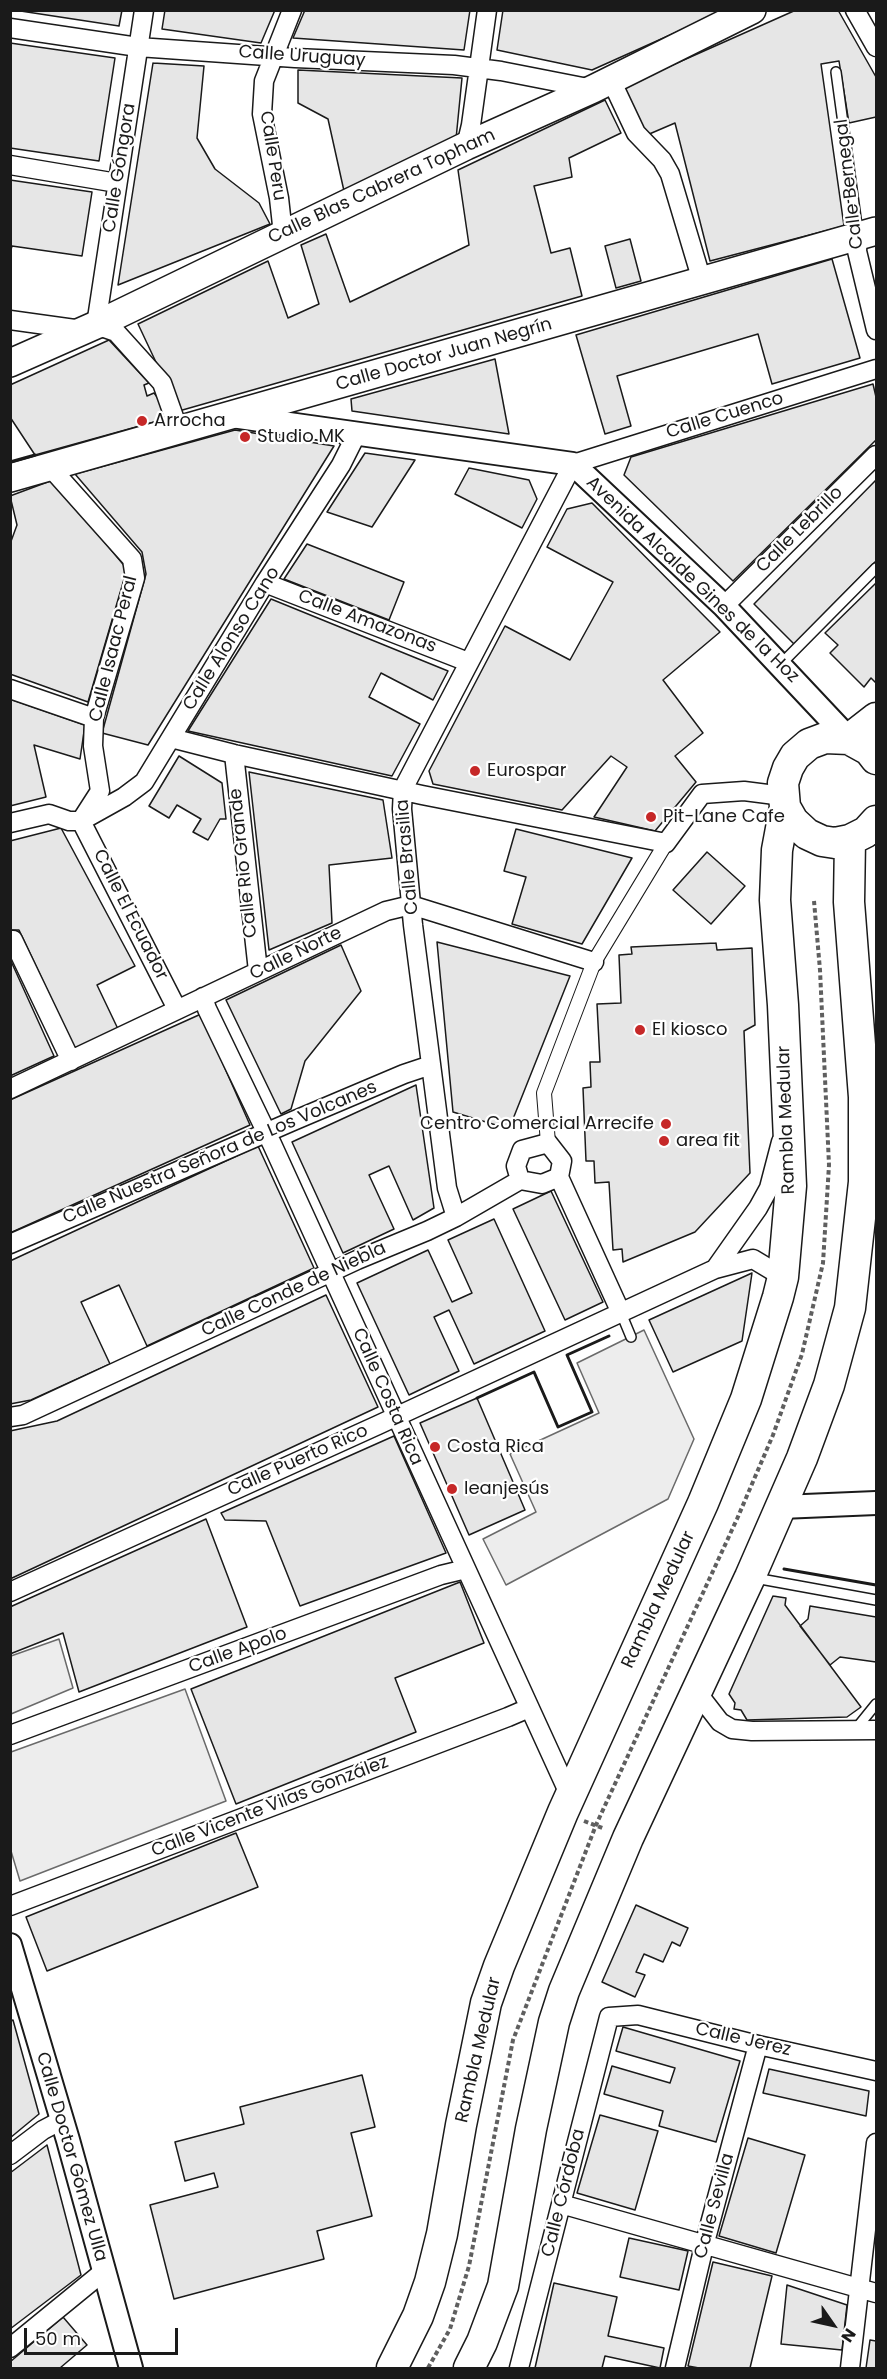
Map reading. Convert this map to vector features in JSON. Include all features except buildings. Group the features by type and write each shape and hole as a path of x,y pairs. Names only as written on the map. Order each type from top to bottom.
{"main road":[{"name":"Calle Blas Cabrera Topham","path":"10,363 90,327 466,146 602,84 752,10"},
{"name":"Calle Doctor Juan Negrín","path":"10,478 867,234"},
{"path":"876,718 863,738 876,759"},
{"name":"Rambla Medular","path":"392,2368 418,2316 432,2273 442,2234 486,2003 499,1966 576,1808 747,1399 783,1276 791,1186 783,1005 775,900 777,850 784,802 783,783 795,756 809,744 825,738 863,738"},
{"path":"784,802 793,821 807,834 822,841 835,843 850,840 866,832 876,821"},
{"path":"469,2368 483,2342 503,2286 531,2130 554,2022 564,1991 628,1838 781,1508 829,1385 850,1308 870,1182 849,902 850,840"}],"street":[{"name":"Calle Góngora","path":"90,327 117,183 144,10"},
{"name":"Calle Peru","path":"283,234 279,198 262,114 264,81 292,10"},
{"path":"466,146 487,10"},
{"path":"855,10 876,47"},
{"name":"Calle Uruguay","path":"10,28 138,47 454,65 478,70 602,84"},
{"path":"602,84 636,133 662,160 670,174 702,281"},
{"path":"10,165 117,183"},
{"name":"Calle Bernegal","path":"867,234 857,251 876,330"},
{"path":"10,320 90,327 116,332 162,383 179,431"},
{"name":"Calle Cuenco","path":"573,464 876,369"},
{"name":"Avenida Alcalde Gines de la Hoz","path":"231,416 573,464 724,606 781,665 863,738"},
{"name":"Calle Alonso Cano","path":"81,821 124,797 144,782 341,465 357,433"},
{"name":"Calle Lebrillo","path":"724,606 876,455"},
{"name":"Calle Brasilia","path":"456,1218 447,1188 411,905 402,809 403,789 573,464"},
{"name":"Calle Isaac Peral","path":"50,467 132,559 135,578 94,718 93,746 100,791 81,821"},
{"name":"Calle Amazonas","path":"266,584 468,662"},
{"path":"10,690 94,718"},
{"path":"171,738 234,754 666,843"},
{"name":"Calle Rio Grande","path":"234,754 258,971"},
{"path":"621,1313 559,1177 562,1161 549,1143 544,1093 594,962 666,843 702,794 744,791 784,802"},
{"path":"10,823 49,814 69,821 81,821"},
{"name":"Calle El Ecuador","path":"81,821 177,1009"},
{"path":"411,905 594,962"},
{"name":"Calle Norte","path":"10,1089 386,911 411,905"},
{"path":"12,940 71,1061"},
{"name":"Calle Costa Rica","path":"203,997 576,1808"},
{"name":"Calle Nuestra Señora de Los Volcanes","path":"10,1244 394,1078 431,1065"},
{"name":"Calle Puerto Rico","path":"715,1269 759,1208 769,1188 787,1116"},
{"path":"549,1143 522,1150 516,1166 520,1180 542,1184 559,1177"},
{"name":"Calle Conde de Niebla","path":"10,1417 23,1415 357,1260 456,1218 520,1180"},
{"name":"Calle Puerto Rico","path":"10,1592 715,1269 753,1259 783,1276"},
{"path":"781,1508 876,1503"},
{"name":"Calle Apolo","path":"10,1735 441,1575 466,1569"},
{"path":"696,1691 720,1722 732,1729 752,1731 876,1730"},
{"name":"Calle Vicente Vilas González","path":"10,1906 529,1708"},
{"name":"Calle Doctor Gómez Ulla","path":"10,1945 62,2120 131,2368"},
{"name":"Calle Jerez","path":"609,2017 638,2015 876,2071"},
{"name":"Calle Córdoba","path":"519,2368 609,2017"},
{"name":"Calle Sevilla","path":"675,2368 704,2246 758,2045"},
{"path":"10,2155 43,2130 62,2120"},
{"path":"850,2368 868,2290 876,2143"},
{"path":"561,2204 704,2246 868,2290"},
{"path":"10,2348 103,2272"}],"lane":[{"name":"Calle Bernegal","path":"837,72 867,234"},
{"path":"781,665 876,568"},
{"path":"621,1313 631,1337"},
{"path":"750,1577 876,1600"},
{"path":"855,1730 876,1704"}],"path":[{"path":"576,1808 609,1831"}],"shaded area":[{"path":"644,1330 694,1439 668,1499 506,1585 483,1539 536,1512 510,1454 599,1413 577,1363"},
{"path":"59,1639 73,1688 11,1714 11,1656"},
{"path":"185,1689 226,1801 20,1881 11,1851 11,1752"}],"wall":[{"path":"10,462 35,455"},
{"path":"477,1398 534,1372 558,1427 592,1412 567,1355 609,1336"},
{"path":"784,1569 876,1585"}],"place":[{"name":"Arrocha","path":"142,421"},
{"name":"Studio MK","path":"245,437"},
{"name":"Eurospar","path":"475,771"},
{"name":"Pit-Lane Cafe","path":"651,817"},
{"name":"El kiosco","path":"640,1030"},
{"name":"Centro Comercial Arrecife","path":"666,1124"},
{"name":"area fit","path":"664,1141"},
{"name":"Costa Rica","path":"435,1447"},
{"name":"Ieanjesús","path":"452,1489"}]}
